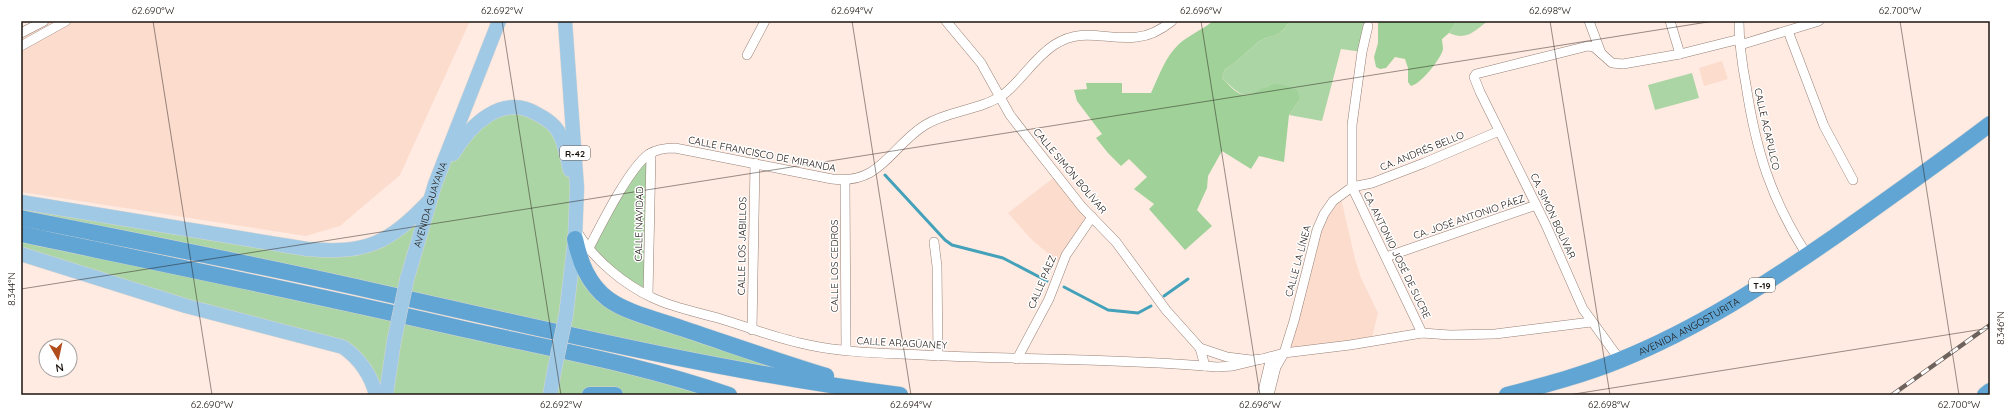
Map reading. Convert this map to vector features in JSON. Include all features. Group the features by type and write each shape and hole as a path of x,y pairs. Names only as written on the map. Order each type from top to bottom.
{"highway":[{"name":"AVENIDA ANGOSTURITA","path":"1507,395 1560,381 1620,360 1707,319 1738,301 1807,255 1990,124"},
{"path":"21,218 343,284 711,365 900,395"},
{"path":"21,234 370,307 632,366 696,384 728,395"},
{"path":"575,234 578,255 590,280 598,290 617,304 795,367 879,392"},
{"path":"1985,395 1990,391"},
{"path":"590,395 615,395"}],"main road":[{"name":"AVENIDA GUAYANA","path":"386,395 394,341 407,279 430,200 499,21"},
{"name":"R-42","path":"550,395 566,315 575,234 577,170 565,21"},
{"path":"435,184 462,138 484,117 503,108 515,107 529,110 553,124 562,140 571,175 575,234"},
{"path":"21,202 292,246 327,250 353,250 377,243 407,223 430,200"},
{"path":"21,254 186,306 343,347 352,353 367,372 376,395"}],"street":[{"path":"21,33 44,21"},
{"path":"21,46 66,21"},
{"path":"747,55 765,21"},
{"name":"CALLE SIMÓN BOLÍVAR","path":"946,21 981,63 1022,130 1092,217 1116,242 1166,310 1200,348"},
{"name":"CALLE FRANCISCO DE MIRANDA","path":"589,248 630,176 640,162 651,153 664,148 675,148 845,181 860,179 867,176 926,125 985,104 1000,96 1012,87 1044,53 1054,45 1086,35 1124,37 1143,36 1156,32 1172,21"},
{"path":"1589,21 1602,53 1612,63 1624,64 1740,42 1788,31 1819,21"},
{"path":"1670,21 1680,54"},
{"name":"CALLE ACAPULCO","path":"1739,21 1740,42 1752,124 1766,176 1785,218 1807,255"},
{"path":"1352,187 1352,125 1362,52 1368,26"},
{"path":"1788,31 1824,126 1853,180"},
{"name":"CA. SIMÓN BOLÍVAR","path":"1602,53 1594,47 1588,46 1492,68 1476,74 1474,77 1536,205 1583,309 1620,360"},
{"name":"CA. ANDRÉS BELLO","path":"1352,187 1372,183 1499,131"},
{"name":"CALLE NAVIDAD","path":"648,295 651,153"},
{"name":"CALLE LOS JABILLOS","path":"752,330 755,163"},
{"name":"CALLE LOS CEDROS","path":"845,181 846,350"},
{"name":"CA. ANTONIO JOSÉ DE SUCRE","path":"1352,187 1422,333"},
{"name":"CALLE LA LÍNEA","path":"1269,395 1276,367 1284,353 1321,220 1333,201 1352,187"},
{"name":"CA. JOSÉ ANTONIO PÁEZ","path":"1386,258 1536,205"},
{"name":"CALLE PÁEZ","path":"1017,359 1049,299 1066,254 1092,217"},
{"name":"CALLE ARAGÜANEY","path":"575,234 610,270 648,295 670,304 752,330 809,346 938,356 1107,360 1224,367 1266,358"},
{"path":"934,242 937,266 938,356"},
{"path":"1200,348 1227,357 1243,360 1266,358 1284,353 1364,343 1422,333 1450,335 1495,334 1591,322"},
{"path":"1200,348 1205,366"},
{"path":"1262,395 1266,358"}],"shaded area":[{"path":"44,21 470,21 400,175 340,226 306,236 21,192 21,33"},
{"path":"1722,61 1728,79 1704,86 1699,68"},
{"path":"1057,175 1092,217 1062,265 1032,240 1008,213"},
{"path":"1340,194 1355,259 1361,278 1378,313 1371,342 1284,353 1317,230"}],"green space":[{"path":"1213,21 1290,21 1278,34 1257,43 1238,60 1225,69 1222,78 1240,94 1244,95 1254,93 1268,86 1279,84 1297,90 1300,99 1289,115 1284,162 1259,156 1251,169 1222,151 1208,176 1207,188 1197,210 1212,226 1185,250 1149,209 1154,204 1134,189 1147,177 1129,159 1121,166 1108,153 1096,138 1102,134 1077,101 1074,90 1087,89 1086,83 1122,83 1122,93 1151,93 1163,67 1174,49 1183,41"},
{"path":"1290,21 1370,21 1362,52 1341,49 1322,121 1289,115 1300,99 1268,86 1248,95 1239,93 1222,78 1225,69 1257,43 1278,34"},
{"path":"1378,21 1457,21 1449,33 1442,39 1443,49 1435,65 1420,81 1411,86 1408,82 1408,68 1405,59 1395,57 1386,68 1380,69 1376,67 1374,57 1378,43"},
{"path":"1457,21 1488,21 1470,34 1461,36 1449,33"},
{"path":"1692,73 1699,98 1655,110 1648,85"},
{"path":"525,109 562,140 590,280 653,318 879,392 21,218 21,202 342,250 407,223 454,152 484,117"},
{"path":"648,155 648,295 589,248"},
{"path":"21,234 729,395 376,395 352,353 21,254"}],"waterway":[{"path":"885,175 945,240 952,245 1003,258 1047,281"},
{"path":"1164,296 1188,279"},
{"path":"1064,287 1108,310 1138,313 1151,306"}],"railway":[{"path":"1892,395 1990,325"}]}
